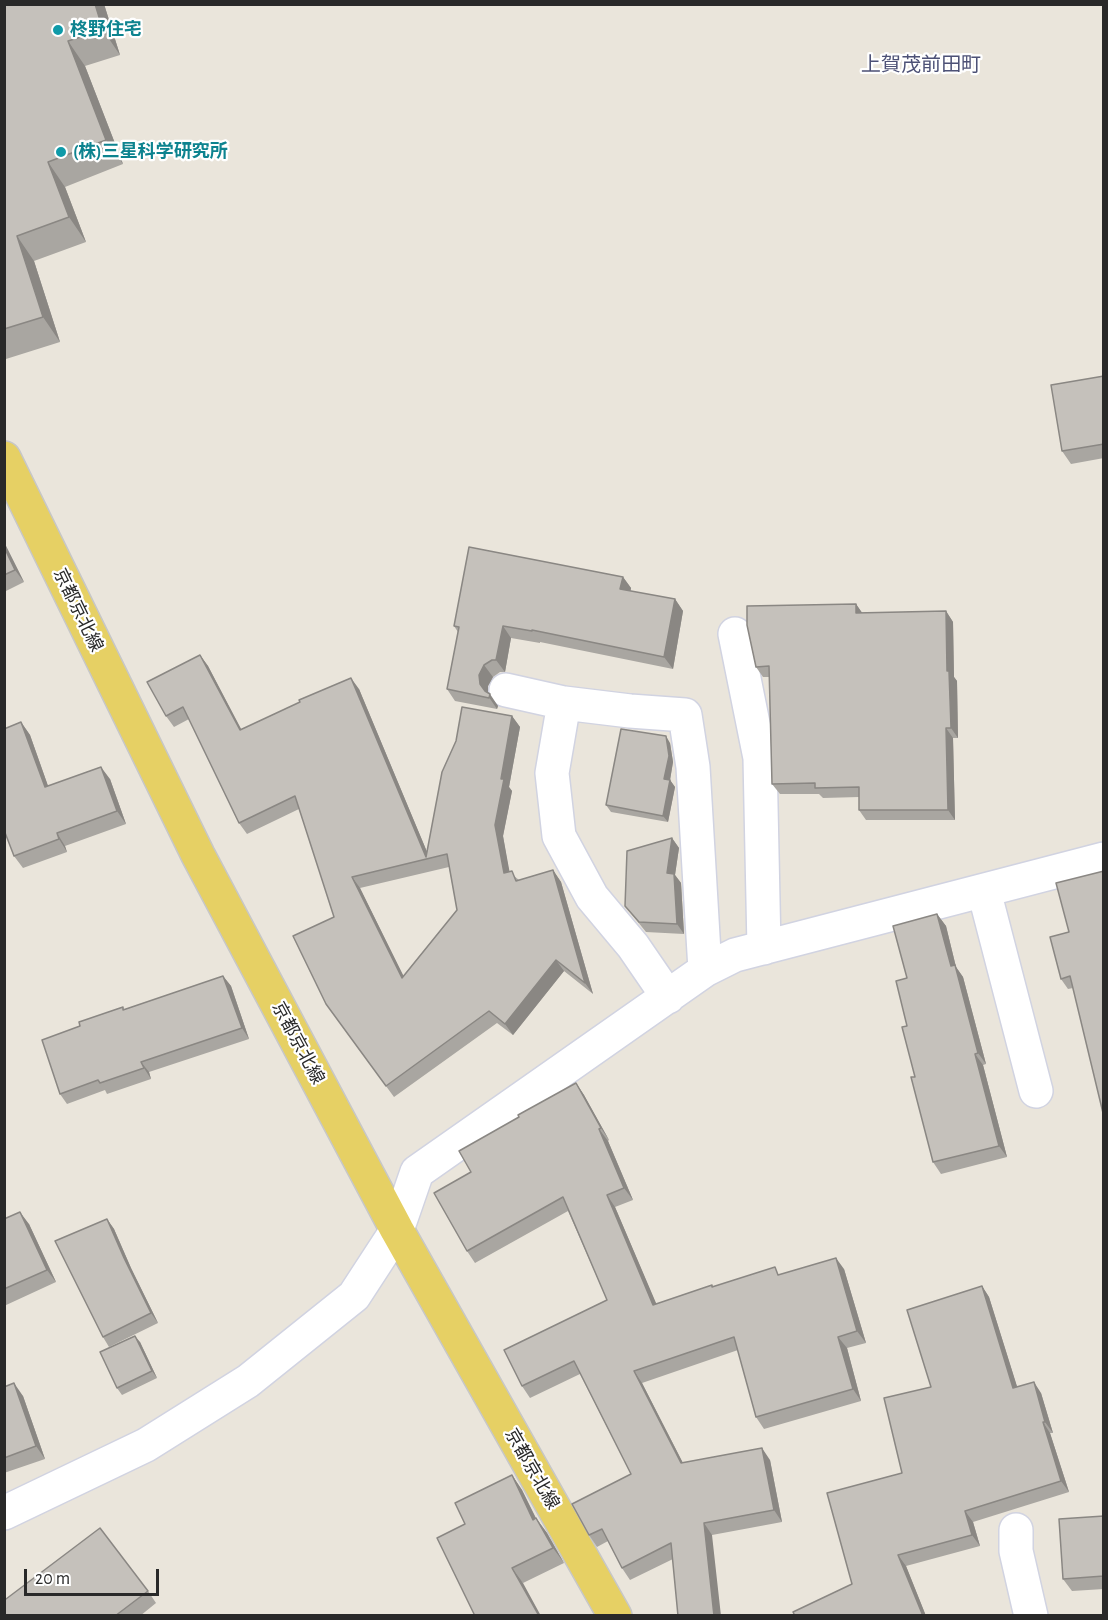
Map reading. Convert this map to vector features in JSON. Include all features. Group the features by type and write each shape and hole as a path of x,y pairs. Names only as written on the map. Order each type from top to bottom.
{"main road":[{"name":"京都京北線","path":"4,458 198,855 397,1230 615,1616"}],"street":[{"path":"735,634 760,758 764,948"},
{"path":"506,690 564,703 685,715 693,767 705,970"},
{"path":"564,703 552,773 559,837 592,897 633,946 668,997"},
{"path":"4,1513 146,1445 248,1382 354,1296 397,1230 417,1173 705,970 735,955 1104,860"},
{"path":"984,891 1036,1090"},
{"path":"1016,1530 1016,1551 1031,1616"}],"building":[{"path":"4,4 95,4 103,30 68,41 106,140 48,162 69,217 17,236 43,317 4,329"},
{"path":"1104,376 1104,444 1062,451 1051,385"},
{"path":"4,547 15,570 4,575"},
{"path":"469,547 623,577 620,589 675,599 664,657 503,626 496,660 484,665 479,675 480,684 490,694 489,698 447,689 459,627 454,626"},
{"path":"856,604 856,613 946,611 951,728 946,728 948,810 859,810 859,787 815,788 815,783 772,784 769,666 756,667 747,625 747,606"},
{"path":"200,655 240,730 300,702 299,700 351,678 426,857 442,772 456,741 462,707 512,716 501,779 504,779 495,825 504,873 512,871 516,881 553,870 585,983 556,960 505,1024 489,1011 386,1086 326,1004 293,936 334,917 295,796 239,823 183,707 166,716 147,682","holes":["447,854 457,910 402,978 352,877"]},
{"path":"21,722 45,787 101,767 117,811 57,833 59,839 14,856 4,830 4,729"},
{"path":"621,729 666,736 669,756 664,779 670,780 663,816 606,805"},
{"path":"672,838 667,873 674,874 677,924 639,922 625,906 627,851"},
{"path":"1104,871 1103,1113 1070,976 1061,979 1050,937 1069,932 1056,883"},
{"path":"937,914 951,966 955,965 999,1146 933,1162 911,1077 915,1077 902,1027 907,1026 896,981 907,978 893,926"},
{"path":"223,976 242,1028 141,1062 144,1068 100,1083 98,1080 60,1094 42,1040 80,1026 79,1022 123,1007 123,1010"},
{"path":"576,1083 601,1128 599,1129 624,1188 607,1195 653,1305 775,1267 778,1275 836,1258 857,1331 838,1337 853,1389 756,1417 734,1337 634,1371 681,1463 762,1448 774,1510 704,1523 714,1616 678,1616 671,1543 622,1568 602,1529 589,1535 572,1504 631,1474 574,1361 522,1386 504,1350 607,1300 563,1197 467,1251 434,1193 471,1172 459,1151"},
{"path":"20,1212 47,1270 4,1289 4,1219"},
{"path":"107,1219 151,1313 103,1337 55,1241"},
{"path":"982,1286 1013,1388 1034,1382 1045,1422 1043,1422 1061,1481 965,1511 972,1535 898,1555 923,1616 795,1616 793,1612 852,1584 827,1493 902,1473 884,1398 931,1387 907,1310"},
{"path":"135,1336 152,1371 117,1388 100,1352"},
{"path":"14,1383 36,1446 4,1458 4,1387"},
{"path":"512,1475 533,1520 536,1518 553,1548 512,1568 539,1616 475,1616 437,1538 465,1524 455,1503"},
{"path":"1104,1516 1104,1576 1063,1579 1059,1519"},
{"path":"100,1528 148,1591 115,1616 4,1616 4,1598 6,1599"}],"place":[{"name":"柊野住宅","path":"58,30"},
{"name":"(株)三星科学研究所","path":"61,152"}],"district":[{"name":"上賀茂前田町","path":"921,65"}]}
